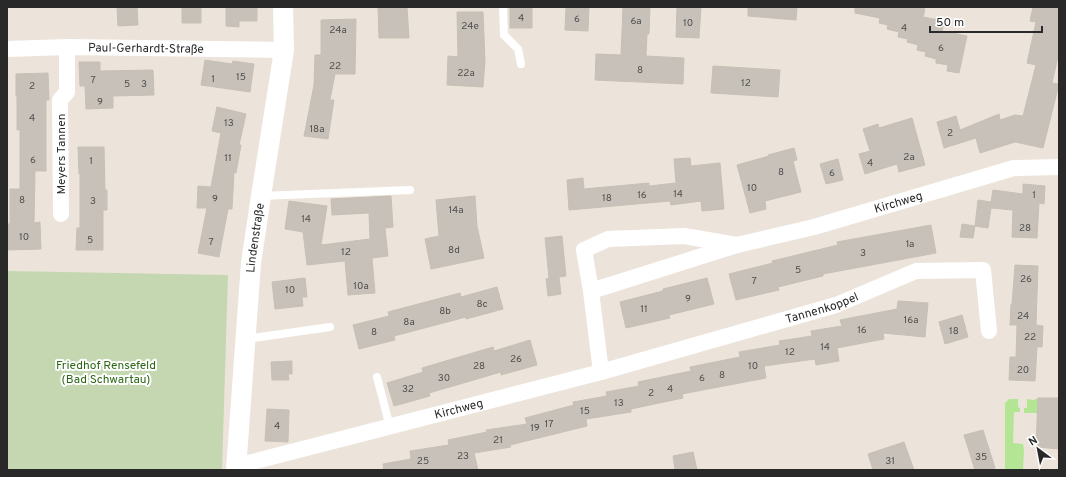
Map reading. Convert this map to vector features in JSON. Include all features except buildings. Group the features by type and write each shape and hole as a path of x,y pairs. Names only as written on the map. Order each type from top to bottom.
{"street":[{"name":"Lindenstraße","path":"236,468 251,262 284,50 283,7"},
{"name":"Paul-Gerhardt-Straße","path":"7,49 66,47 284,50"},
{"name":"Meyers Tannen","path":"61,214 60,100 67,92 66,47"},
{"name":"Kirchweg","path":"591,290 737,245 814,226 1014,168 1059,167"},
{"name":"Kirchweg","path":"236,468 601,372 591,290 584,250 608,239 684,236 737,245"},
{"name":"Tannenkoppel","path":"601,372 836,305 916,271 983,270 989,331"}],"lane":[{"path":"503,7 504,35 518,49 521,64"},
{"path":"261,196 410,190"},
{"path":"246,339 330,327"},
{"path":"377,377 390,427"}],"green space":[{"name":"Friedhof Rensefeld (Bad Schwartau)","path":"7,271 228,275 222,470 7,470"},
{"path":"1038,398 1038,413 1024,413 1024,408 1027,408 1027,399 1034,400"},
{"path":"1009,399 1018,399 1018,407 1020,408 1020,412 1014,412 1013,443 1023,444 1023,470 1005,470 1005,403"}]}
